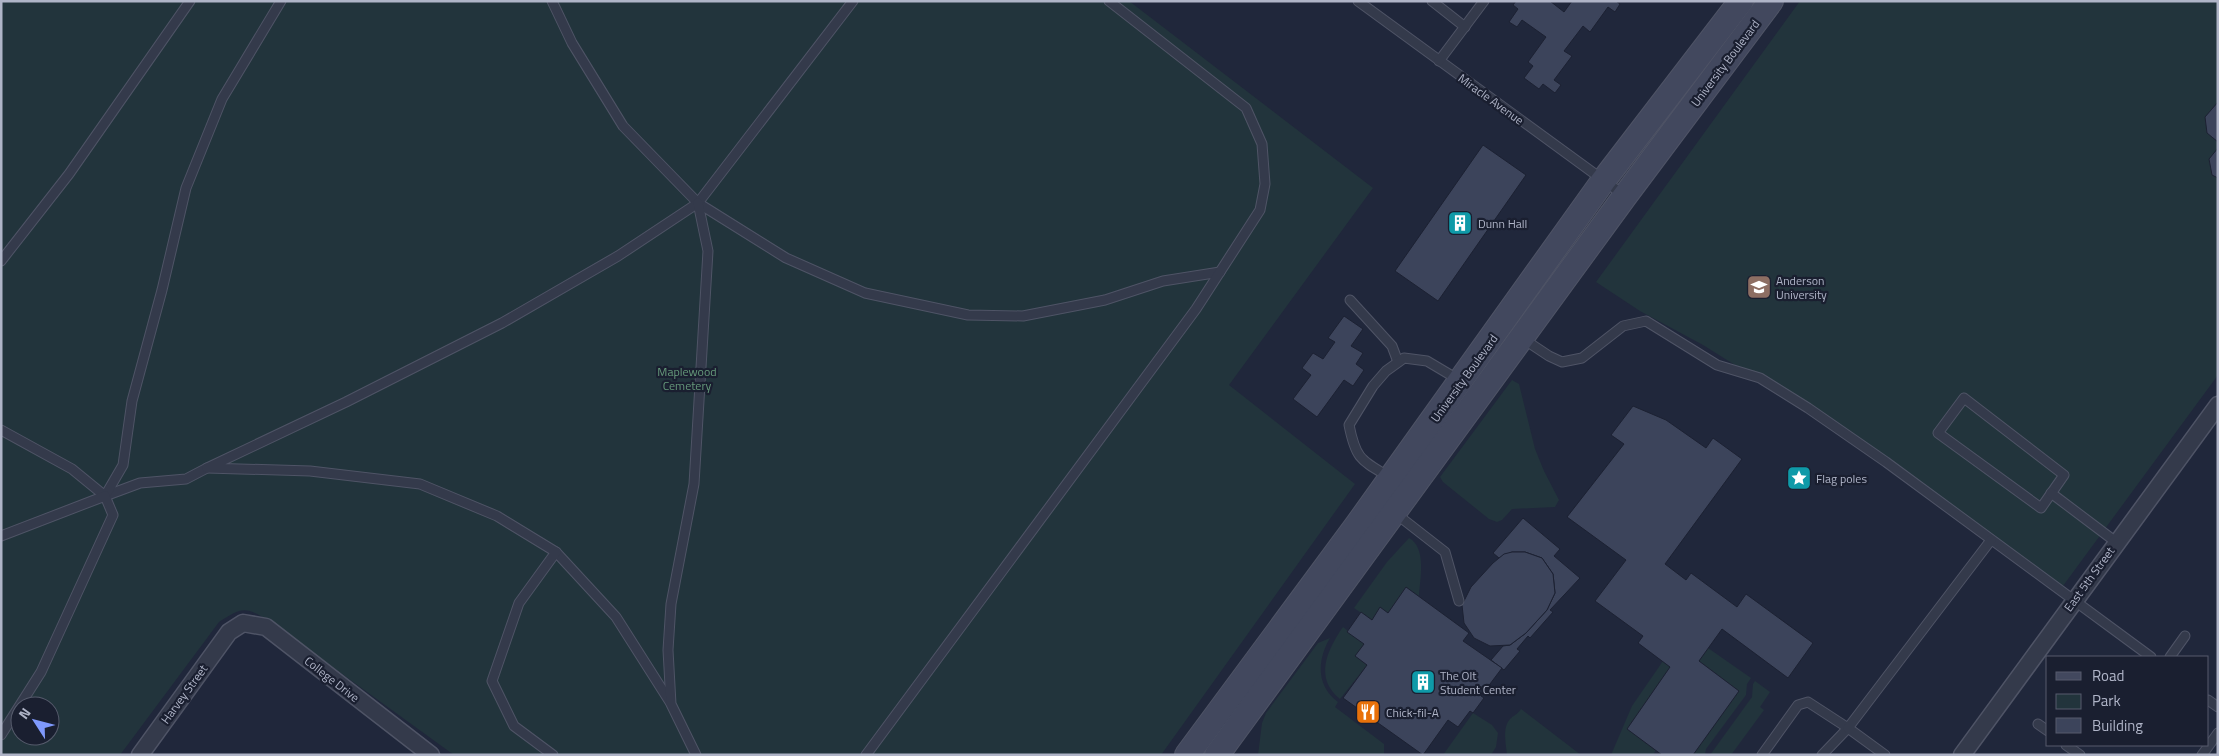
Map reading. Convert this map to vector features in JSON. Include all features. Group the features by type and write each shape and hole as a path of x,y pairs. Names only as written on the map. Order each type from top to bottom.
{"main road":[{"name":"University Boulevard","path":"1217,755 1394,512 1401,484 1461,382 1603,181 1741,1"},
{"name":"University Boulevard","path":"1187,755 1401,484 1522,338 1625,196 1771,1"}],"street":[{"name":"East 5th Street","path":"1962,755 2218,405"},
{"name":"College Drive","path":"229,632 243,623 266,627 431,755"},
{"name":"Harvey Street","path":"140,755 229,632"}],"lane":[{"path":"1,261 69,174 190,1"},
{"path":"105,496 122,465 132,401 162,290 186,188 222,99 281,1"},
{"path":"552,1 572,43 622,126 698,203 786,258 865,293 968,315 1024,316 1105,300 1163,281 1220,272"},
{"path":"1,536 140,482 186,479 346,402 502,323 618,256 698,203 853,1"},
{"path":"866,755 1196,309 1260,210 1265,184 1262,144 1246,108 1109,1"},
{"path":"1432,1 1465,27"},
{"path":"1439,61 1484,1"},
{"name":"Miracle Avenue","path":"1360,2 1625,196"},
{"path":"671,704 668,650 671,604 694,484 708,251 698,203"},
{"path":"1350,300 1392,346 1398,362"},
{"path":"1522,338 1549,356 1562,362 1582,358 1623,326 1646,321 1717,365 1760,378 1808,408 1886,462 2150,656"},
{"path":"1401,484 1369,464 1355,450 1350,425 1373,386 1386,371 1404,358 1427,362 1461,382"},
{"path":"1964,398 2064,475 2051,493 2041,508 1938,434 1964,398"},
{"path":"1,430 72,470 105,496 113,515 41,672 1,735"},
{"path":"208,468 310,470 420,484 497,516 556,552 616,617 671,704 696,755"},
{"path":"2051,493 2116,542"},
{"path":"1394,512 1445,552 1459,601"},
{"path":"1822,755 1848,728 1990,540"},
{"path":"553,755 514,726 492,681 519,603 556,552"},
{"path":"2171,656 2185,636"},
{"path":"1762,755 1798,706 1808,702 1885,755"},
{"path":"2038,724 2046,730"},
{"path":"2209,745 2218,733"},
{"path":"2067,746 2080,755"}],"green space":[{"name":"Maplewood Cemetery","path":"1,1 1129,1 1373,188 1229,385 1355,484 1161,755 454,755 269,621 244,610 233,613 219,622 120,755 1,755"},
{"path":"1800,1 2218,1 2218,375 2060,590 1842,432 1703,345 1640,311 1596,282"},
{"path":"1512,380 1519,384 1535,449 1559,500 1555,507 1512,509 1502,520 1497,522 1489,519 1443,482 1440,477"},
{"path":"1409,538 1415,543 1420,556 1419,596 1406,587 1388,613 1380,608 1372,620 1354,608 1387,562"},
{"path":"1343,627 1364,644 1355,656 1367,665 1340,699 1332,691 1325,673 1328,654"},
{"path":"1330,638 1321,664 1322,681 1331,696 1338,702 1335,707 1384,744 1384,755 1258,755 1262,723 1266,713 1318,643"},
{"path":"1708,648 1751,678 1747,684 1746,695 1706,749 1705,755 1693,755 1739,691 1699,661"},
{"path":"1663,661 1670,667 1627,729 1656,750 1653,755 1611,755 1632,706"},
{"path":"1755,681 1770,692 1760,707 1764,710 1731,755 1710,755 1752,697"},
{"path":"1521,709 1581,755 1507,755 1506,727 1510,719"},
{"path":"1473,713 1492,725 1498,733 1496,747 1491,755 1443,755"}],"building":[{"path":"1516,1 1550,1 1564,12 1572,1 1616,1 1620,4 1615,12 1608,7 1590,32 1583,26 1564,51 1572,56 1554,80 1561,85 1555,93 1543,84 1539,89 1524,78 1533,66 1528,62 1546,37 1522,20 1517,27 1509,22 1518,9 1513,5"},
{"path":"2218,102 2218,142 2207,133 2205,117"},
{"name":"Dunn Hall","path":"1483,145 1526,175 1438,301 1395,271"},
{"path":"2218,148 2218,178 2212,175 2209,159"},
{"path":"1344,316 1363,329 1351,346 1363,353 1356,364 1364,370 1353,386 1344,380 1317,417 1293,399 1311,375 1302,368 1313,353 1323,359 1335,342 1328,338"},
{"path":"1633,406 1666,420 1706,448 1713,438 1742,459 1665,564 1686,580 1691,573 1737,607 1746,594 1813,643 1788,678 1722,629 1699,661 1739,691 1693,755 1662,755 1627,729 1670,667 1638,643 1643,636 1595,601 1626,560 1567,517 1624,444 1611,435"},
{"path":"1523,518 1560,549 1554,556 1580,578 1550,610 1553,612 1530,638 1528,636 1517,649 1520,651 1504,670 1491,660 1503,646 1510,645 1526,633 1547,610 1555,593 1553,574 1542,558 1525,552 1512,552 1499,558 1493,553"},
{"path":"1525,552 1542,558 1553,574 1555,593 1547,610 1526,633 1510,645 1490,646 1474,638 1464,623 1462,605 1471,587 1493,563 1504,554"},
{"name":"The Olt Student Center","path":"1406,587 1469,633 1463,641 1502,668 1481,696 1484,698 1473,713 1470,711 1458,727 1448,720 1423,755 1343,698 1367,665 1355,656 1364,644 1347,632 1361,612 1372,620 1380,607 1388,613"}],"place":[{"name":"Dunn Hall","path":"1460,223"},
{"name":"Anderson University","path":"1759,287"},
{"name":"Flag poles","path":"1799,478"},
{"name":"The Olt Student Center","path":"1423,682"},
{"name":"Chick-fil-A","path":"1368,712"}]}
